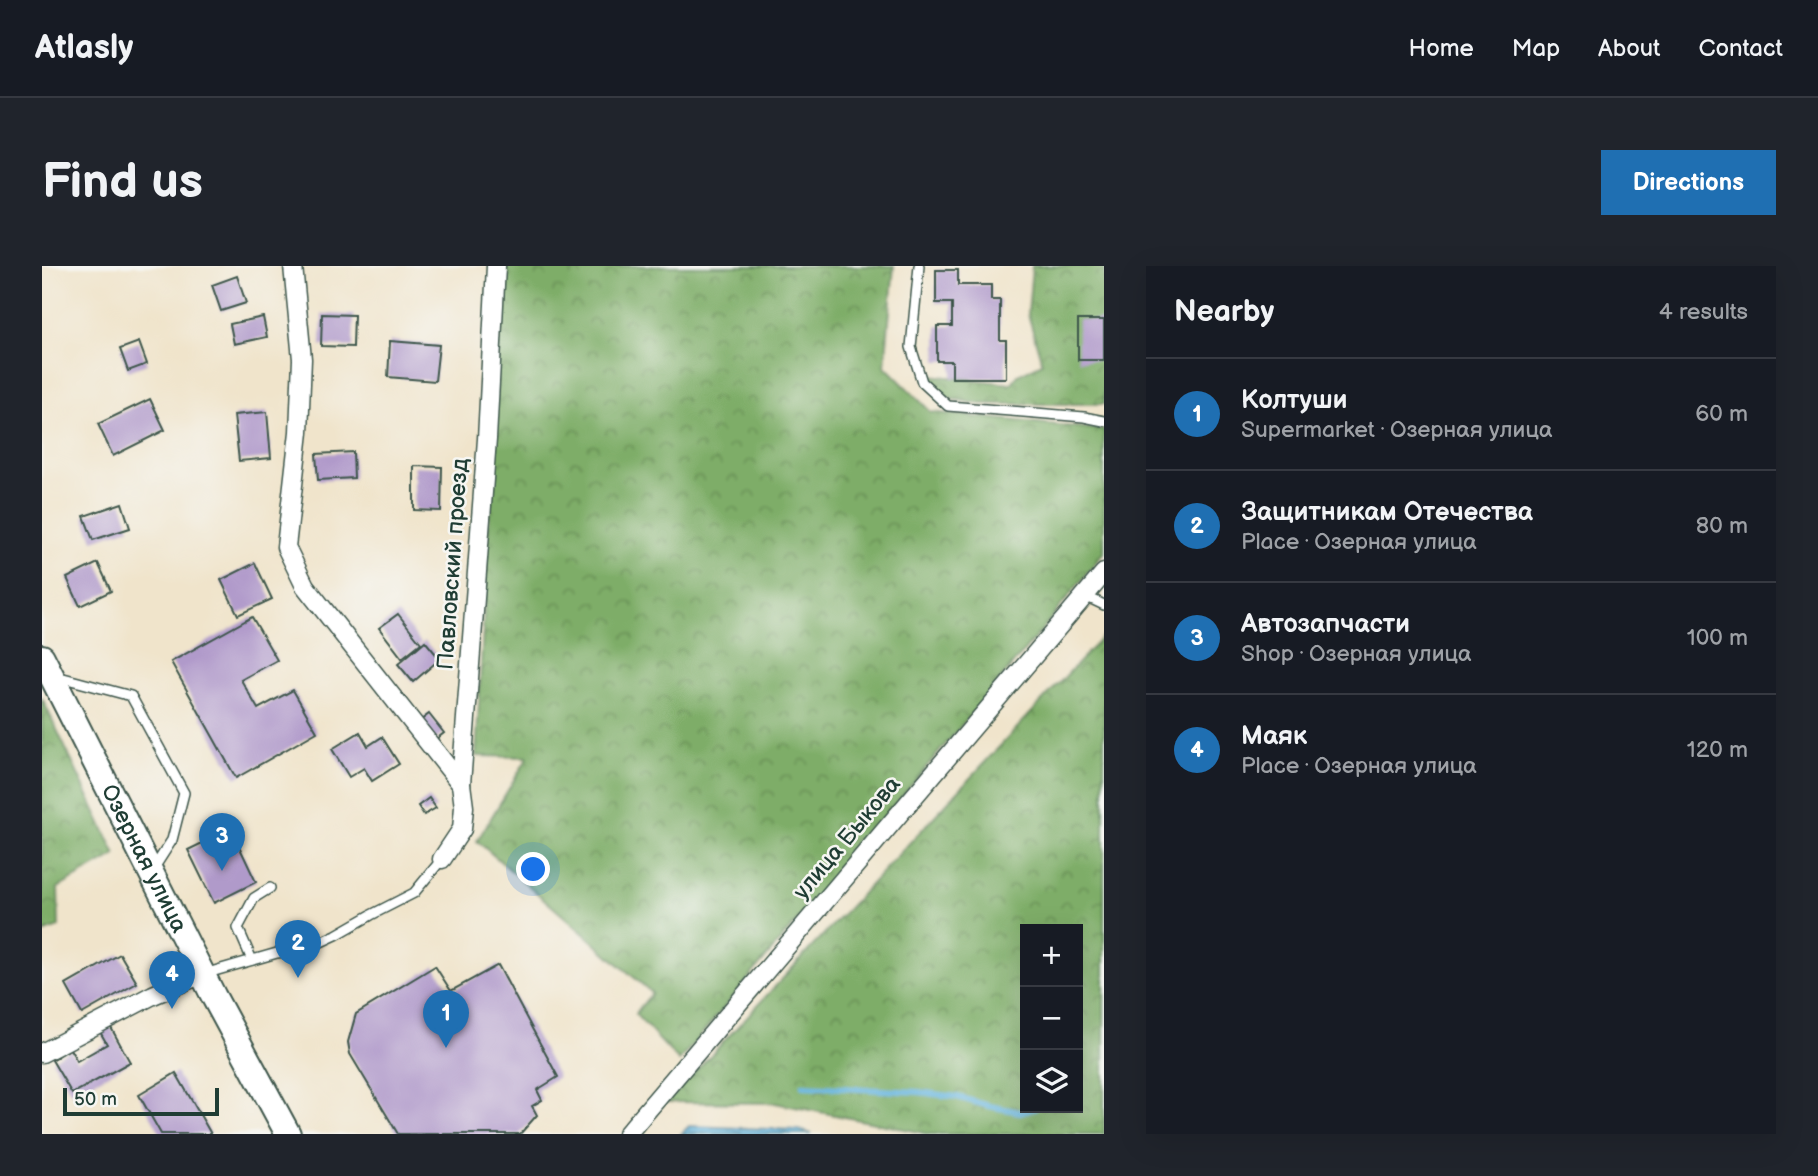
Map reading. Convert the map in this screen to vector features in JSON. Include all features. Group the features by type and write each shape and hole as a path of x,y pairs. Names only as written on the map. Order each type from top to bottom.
{"main road":[{"name":"Озерная улица","path":"47,666 202,974 288,1134"}],"street":[{"path":"293,266 302,359 299,432 286,547 305,586 461,784"},
{"name":"Павловский проезд","path":"442,859 462,828 464,807 461,784 487,439 496,266"},
{"name":"улица Быкова","path":"626,1134 1104,573"},
{"path":"42,1053 153,995 202,974"}],"lane":[{"path":"919,266 911,347 922,382 948,406 1084,416 1104,421"},
{"path":"1085,596 1104,606"},
{"path":"47,666 131,696 184,793 172,840 151,872"},
{"path":"202,974 277,953 310,947 336,935 414,893 442,859"},
{"path":"251,960 237,928 254,898 270,888"}],"green space":[{"path":"503,266 894,266 885,366 931,412 1104,430 1104,552 1040,632 679,1061 635,1014 652,993 477,841 528,757 476,756"},
{"path":"1032,266 1104,266 1104,404 981,404 945,398 929,375 1011,384 1018,375 1042,363 1028,314"},
{"path":"1104,635 1104,1134 929,1134 775,1103 667,1102"},
{"path":"42,698 116,855 58,888 59,927 42,933"}],"water":[{"path":"689,1126 799,1130 812,1134 681,1134"}],"building":[{"path":"936,270 958,270 958,285 991,285 991,300 1000,300 1000,340 1006,340 1006,378 952,378 952,361 937,361 937,326 952,326 952,303 936,303"},
{"path":"237,276 246,303 221,311 212,285"},
{"path":"322,314 354,315 353,347 321,346"},
{"path":"263,317 267,337 234,344 230,324"},
{"path":"1078,320 1104,320 1104,360 1078,360"},
{"path":"390,341 439,345 435,381 388,377"},
{"path":"139,342 147,364 128,371 120,349"},
{"path":"150,399 165,430 113,456 98,424"},
{"path":"267,412 271,458 239,461 234,415"},
{"path":"353,452 354,478 318,480 316,454"},
{"path":"414,466 442,467 441,511 414,510"},
{"path":"122,503 130,528 93,540 84,516"},
{"path":"98,563 111,591 80,606 67,578"},
{"path":"255,563 272,599 238,615 221,580"},
{"path":"398,614 421,643 402,658 379,628"},
{"path":"252,617 277,660 241,680 258,709 293,690 317,732 236,778 171,662"},
{"path":"425,641 440,659 413,682 398,664"},
{"path":"429,714 444,733 435,740 420,721"},
{"path":"360,732 368,746 382,737 399,764 372,781 364,768 349,777 332,749"},
{"path":"429,798 436,808 424,815 418,806"},
{"path":"231,829 256,882 214,903 188,850"},
{"path":"120,954 137,983 82,1014 66,985"},
{"path":"498,965 558,1077 537,1090 542,1100 532,1106 537,1115 520,1134 398,1134 350,1054 348,1042 356,1014 435,966 451,991"},
{"path":"109,1024 130,1062 72,1094 52,1060 70,1049 77,1061 107,1044 99,1030"},
{"path":"176,1073 211,1134 161,1134 139,1095"}],"waterway":[{"path":"803,1086 918,1092 957,1097 1020,1112"}],"place":[{"name":"Автозапчасти","path":"222,871"},
{"name":"Защитникам Отечества","path":"298,978"},
{"name":"Маяк","path":"172,1009"},
{"name":"Колтуши","path":"446,1048"}]}
